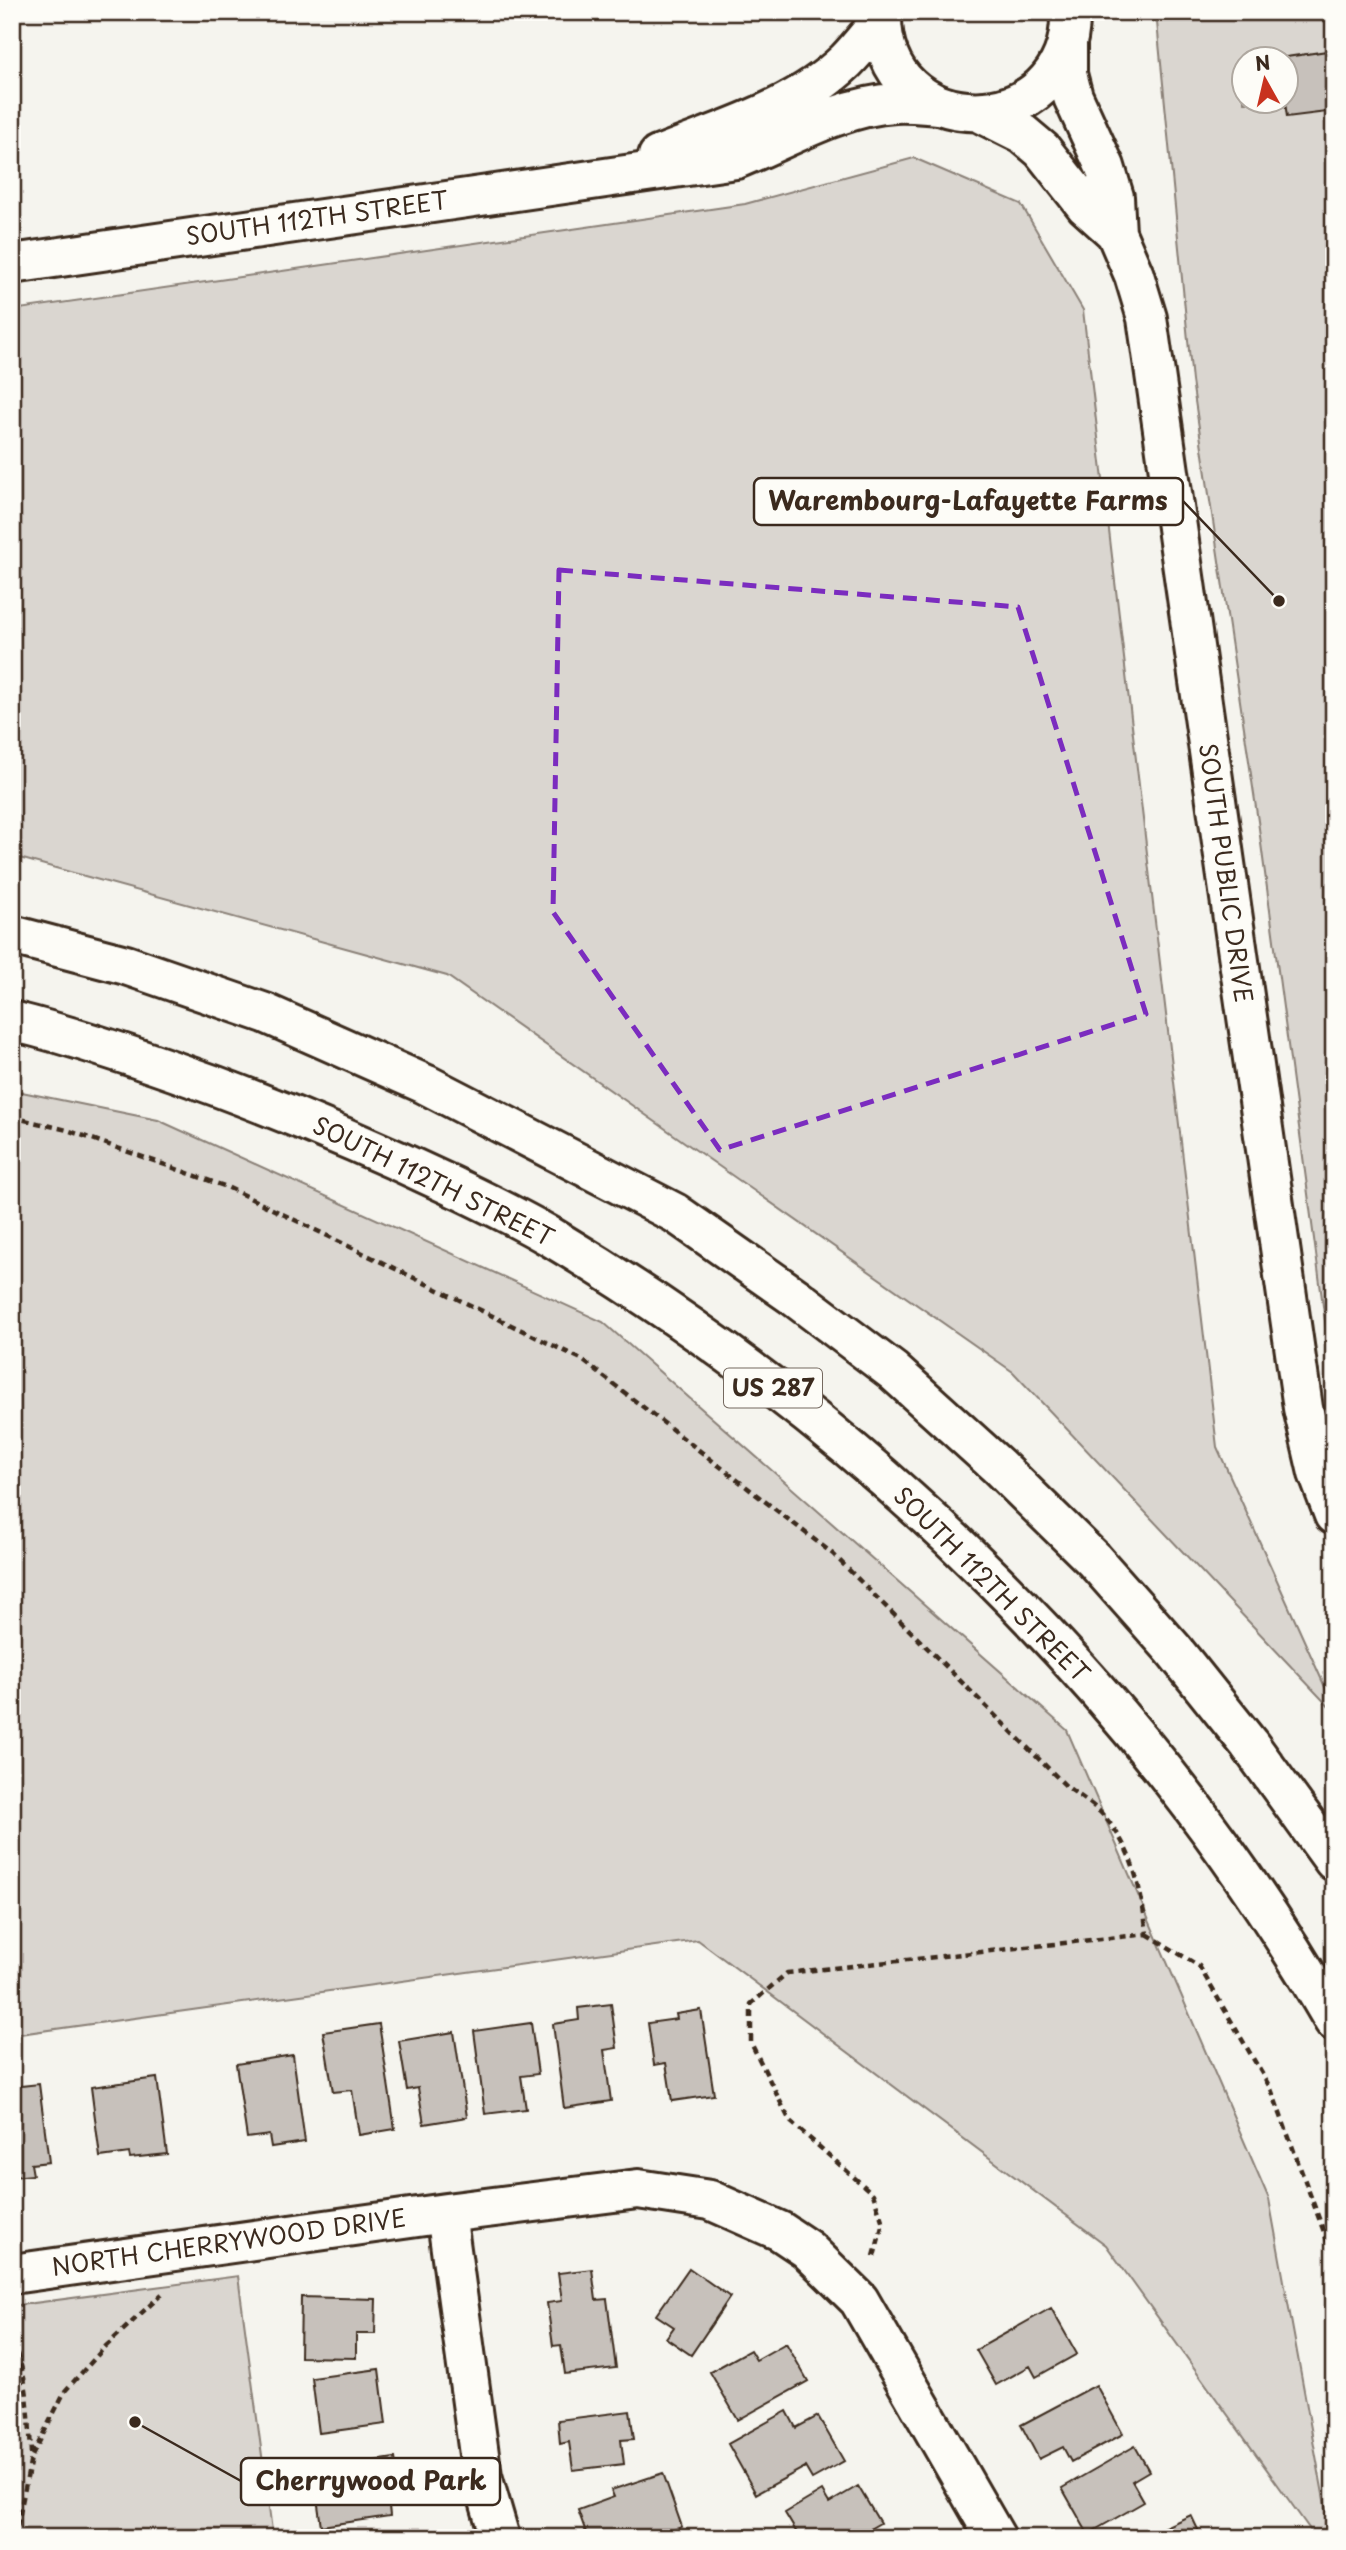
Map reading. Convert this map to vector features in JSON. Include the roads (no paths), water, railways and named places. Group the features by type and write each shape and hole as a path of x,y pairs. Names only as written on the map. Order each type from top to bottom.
{"street":[{"path":"882,16 885,44 893,64 920,94 938,105"},
{"name":"SOUTH 112TH STREET","path":"621,174 657,156 753,120 806,91 845,62 882,16"},
{"path":"979,112 999,110 1019,102 1051,76 1060,60 1068,27"},
{"path":"1068,27 1067,74 1081,117 1104,167 1114,197 1116,233"},
{"name":"SOUTH 112TH STREET","path":"12,264 736,159 829,120 894,103 938,105 958,111 979,112"},
{"path":"979,112 1023,134 1042,150 1086,205 1116,233"},
{"name":"SOUTH PUBLIC DRIVE","path":"1116,233 1134,275 1147,318 1303,1408 1318,1473 1334,1515"},
{"path":"12,935 126,965 265,1013 425,1084 686,1220 893,1371 998,1466 1094,1560 1173,1649 1241,1734 1334,1861"},
{"name":"SOUTH 112TH STREET","path":"12,1021 132,1056 293,1115 397,1160 499,1209 550,1236 682,1321 806,1413 886,1479 991,1577 1110,1706 1171,1781 1233,1865 1302,1967 1334,2021"},
{"name":"NORTH CHERRYWOOD DRIVE","path":"12,2274 638,2189 709,2200 780,2231 807,2249 859,2300 996,2538"},
{"path":"446,2213 482,2476 500,2538"}],"place":[{"name":"Warembourg-Lafayette Farms","path":"1279,601"},
{"name":"Cherrywood Park","path":"135,2422"}]}
